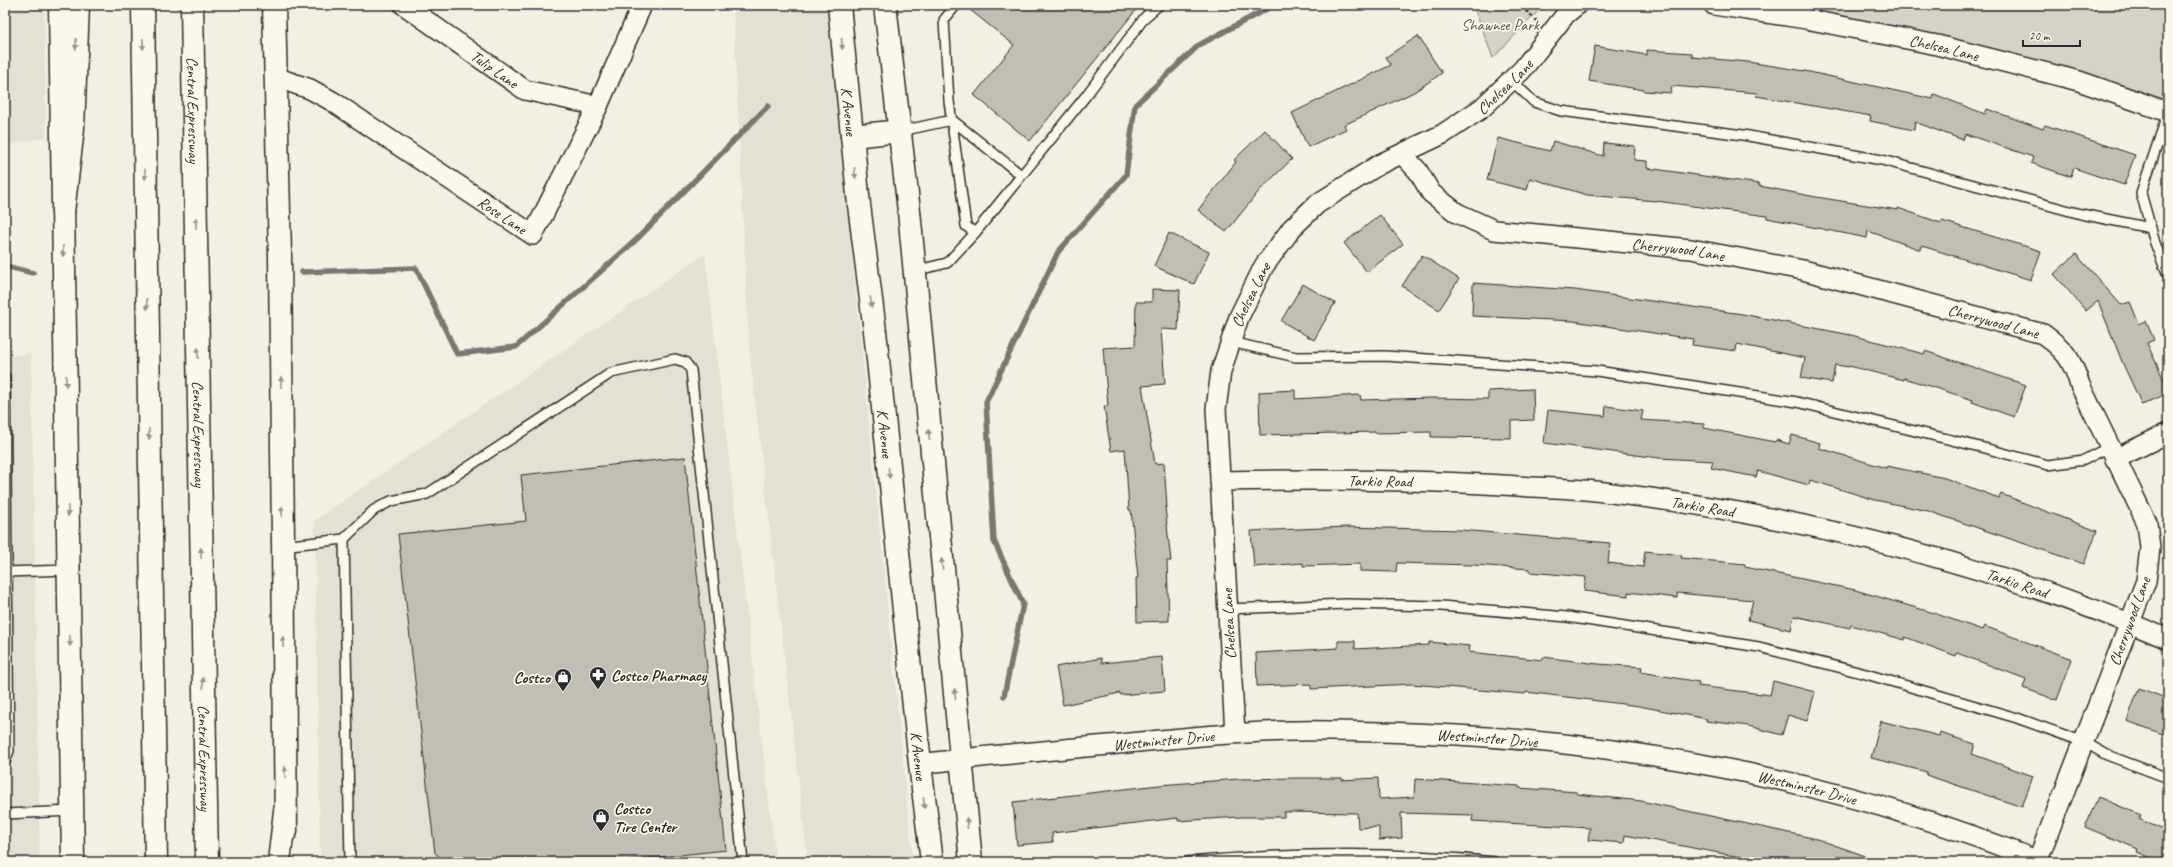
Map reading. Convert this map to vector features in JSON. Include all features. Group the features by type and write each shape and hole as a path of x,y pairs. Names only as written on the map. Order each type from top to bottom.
{"main road":[{"path":"60,5 73,862"},
{"path":"63,212 73,128 78,5"},
{"path":"143,5 156,862"},
{"name":"Central Expressway","path":"192,5 207,862"},
{"path":"274,5 280,256 286,862"},
{"name":"K Avenue","path":"839,5 852,136 875,331 920,764 932,862"},
{"path":"885,5 900,131 971,862"},
{"path":"852,136 900,131"},
{"path":"279,862 285,811"}],"street":[{"name":"Tulip Lane","path":"404,5 525,90 598,106"},
{"name":"Rose Lane","path":"275,77 310,89 332,101 533,235 598,106 642,5"},
{"name":"Chelsea Lane","path":"1235,733 1216,408 1221,370 1240,317 1264,266 1292,228 1317,204 1380,164 1403,155 1443,134 1482,108 1522,70 1566,14 1577,5"},
{"name":"Chelsea Lane","path":"1714,5 1806,19 1937,45 2079,81 2168,112"},
{"name":"Cherrywood Lane","path":"1403,155 1418,171 1431,193 1457,213 1494,230 1691,249 1803,270 2043,334 2061,347 2074,365 2080,385 2147,523 2150,548 2146,581 2039,861"},
{"path":"2112,453 2168,433"},
{"name":"Tarkio Road","path":"1220,481 1339,479 1484,483 1602,492 1708,506 1857,536 1988,573 2130,623 2168,640"},
{"name":"Westminster Drive","path":"920,764 1235,733 1300,731 1444,734 1586,746 1693,762 1817,790 1939,824 2039,861"}],"lane":[{"path":"956,5 944,20 952,120 966,226 975,232"},
{"path":"914,271 947,263 975,232 1084,97 1145,17 1159,5"},
{"path":"1511,80 1534,102 1560,111 1743,135 1882,160 2081,214 2151,228"},
{"path":"2168,112 2141,193 2151,228 2168,276"},
{"path":"900,131 952,120"},
{"path":"952,120 1021,175"},
{"path":"1231,342 1296,357 1385,356 1597,371 1797,402 1988,449 2048,466 2084,460 2112,453"},
{"path":"282,546 344,539 374,510 391,501 427,494 611,373 675,359 685,362 691,370 744,862"},
{"path":"5,377 9,751 5,761"},
{"path":"344,539 350,862"},
{"path":"7,572 68,570"},
{"path":"1227,608 1345,604 1441,606 1567,617 1759,647 1866,674 2017,718 2084,742 2107,755 2168,778"},
{"path":"5,814 72,811"},
{"path":"1187,862 1240,858 1328,855 1451,858 1495,862"},
{"path":"5,857 6,862"}],"path":[{"path":"1520,5 1551,33"}],"shaded area":[{"path":"5,5 44,5 46,137 5,145"},
{"path":"733,5 827,5 913,862 808,862 749,347"},
{"path":"705,254 776,862 320,862 315,520"},
{"path":"31,354 40,862 5,862 5,356"}],"green space":[{"name":"Shawnee Park","path":"1473,5 1544,5 1493,58"},
{"path":"1717,5 2168,5 2168,105"}],"building":[{"path":"964,5 1140,5 1030,141 974,95 1014,45"},
{"path":"1418,36 1442,73 1414,92 1344,125 1346,129 1308,147 1292,113 1391,65 1386,57"},
{"path":"1595,46 1647,55 1647,50 1692,53 1692,57 1748,62 1805,71 1933,99 1934,94 1985,114 1987,109 2043,129 2045,125 2135,155 2124,185 2074,168 2071,177 2031,163 2033,157 1965,134 1963,140 1915,122 1914,130 1870,121 1871,116 1756,96 1757,93 1672,86 1671,93 1644,91 1589,81"},
{"path":"1265,130 1292,159 1259,191 1226,232 1198,210 1236,162 1234,160"},
{"path":"1498,138 1550,151 1553,141 1603,156 1604,143 1635,146 1634,160 1647,161 1647,168 1760,184 1759,186 1816,197 1898,210 1898,208 1941,223 1942,221 2041,251 2031,280 1922,246 1921,250 1868,231 1867,238 1767,218 1767,216 1656,201 1587,195 1530,178 1527,190 1487,180"},
{"path":"1380,215 1403,244 1367,272 1344,243"},
{"path":"1169,233 1209,252 1194,284 1154,266"},
{"path":"2076,254 2121,305 2130,302 2139,324 2146,321 2154,340 2147,343 2168,389 2168,393 2142,405 2123,364 2098,301 2086,311 2054,274"},
{"path":"1422,255 1459,279 1439,310 1402,286"},
{"path":"1473,283 1575,290 1742,314 1851,335 1924,354 1925,351 2026,385 2014,417 1972,402 1973,400 1904,378 1904,380 1849,366 1835,365 1832,383 1801,378 1805,358 1737,344 1736,351 1692,345 1693,339 1573,321 1472,316"},
{"path":"1303,284 1335,303 1314,340 1281,321"},
{"path":"1152,289 1180,290 1178,330 1161,329 1165,384 1142,386 1155,464 1164,463 1167,507 1165,507 1171,561 1167,561 1169,621 1137,622 1136,578 1138,578 1131,510 1129,510 1125,449 1111,451 1104,406 1108,406 1103,348 1135,346 1136,302 1152,302"},
{"path":"1533,389 1534,420 1511,421 1511,438 1431,437 1431,432 1260,435 1259,392 1295,390 1295,399 1360,395 1361,400 1432,398 1488,399 1488,391"},
{"path":"1606,406 1643,411 1641,420 1704,424 1704,428 1775,442 1776,440 1789,444 1792,435 1820,443 1819,448 1886,468 1887,466 1945,478 1999,498 2001,494 2097,531 2084,564 1928,511 1875,500 1810,480 1809,485 1758,471 1756,477 1711,468 1713,461 1659,458 1544,443 1548,410 1605,416"},
{"name":"Costco","path":"685,457 726,850 614,862 446,862 435,853 398,534 526,521 521,475"},
{"path":"1347,527 1461,530 1610,543 1608,563 1643,567 1645,551 1682,555 1681,558 1745,564 1745,567 1855,590 1934,613 1982,630 1984,626 2072,659 2057,700 2023,688 2026,679 1957,653 1956,656 1905,637 1905,640 1851,625 1850,628 1794,616 1791,630 1748,620 1753,600 1677,593 1677,598 1628,592 1628,596 1584,591 1586,577 1529,572 1529,569 1473,565 1397,563 1396,572 1360,571 1360,564 1303,566 1303,563 1254,567 1251,531"},
{"path":"1338,641 1355,641 1355,649 1429,645 1429,642 1470,646 1469,652 1543,660 1543,657 1598,664 1642,667 1641,672 1699,682 1698,686 1770,695 1773,681 1815,692 1807,721 1788,715 1782,735 1749,726 1706,721 1707,719 1639,706 1526,692 1525,694 1412,684 1311,689 1311,684 1257,686 1256,653 1338,648"},
{"path":"1162,657 1165,691 1121,695 1120,693 1063,705 1056,667 1101,658 1102,663"},
{"path":"2139,688 2168,699 2168,736 2127,721"},
{"path":"1881,721 1939,736 1940,733 1975,744 1972,754 2033,776 2022,807 1926,775 1927,772 1871,758"},
{"path":"1342,778 1342,780 1378,778 1379,799 1414,797 1415,779 1519,786 1519,788 1577,792 1577,794 1641,801 1817,839 1877,860 1877,862 1766,862 1625,835 1624,843 1588,840 1590,828 1472,821 1473,815 1401,813 1402,838 1379,840 1379,827 1358,828 1357,813 1284,812 1284,817 1240,817 1178,821 1178,818 1052,833 1053,842 1017,845 1013,802 1159,785 1239,779"},
{"path":"2098,797 2141,815 2139,819 2168,832 2168,862 2161,862 2137,852 2138,849 2085,827"}],"waterway":[{"path":"1004,696 1023,604 994,541 986,402 1058,252 1126,175 1135,105 1199,45 1274,5"},
{"path":"302,272 416,268 457,354 516,347 637,239 768,106"},
{"path":"5,266 33,273"}],"place":[{"name":"Costco Pharmacy","path":"598,690"},
{"name":"Costco","path":"563,692"},
{"name":"Costco Tire Center","path":"601,832"}]}
